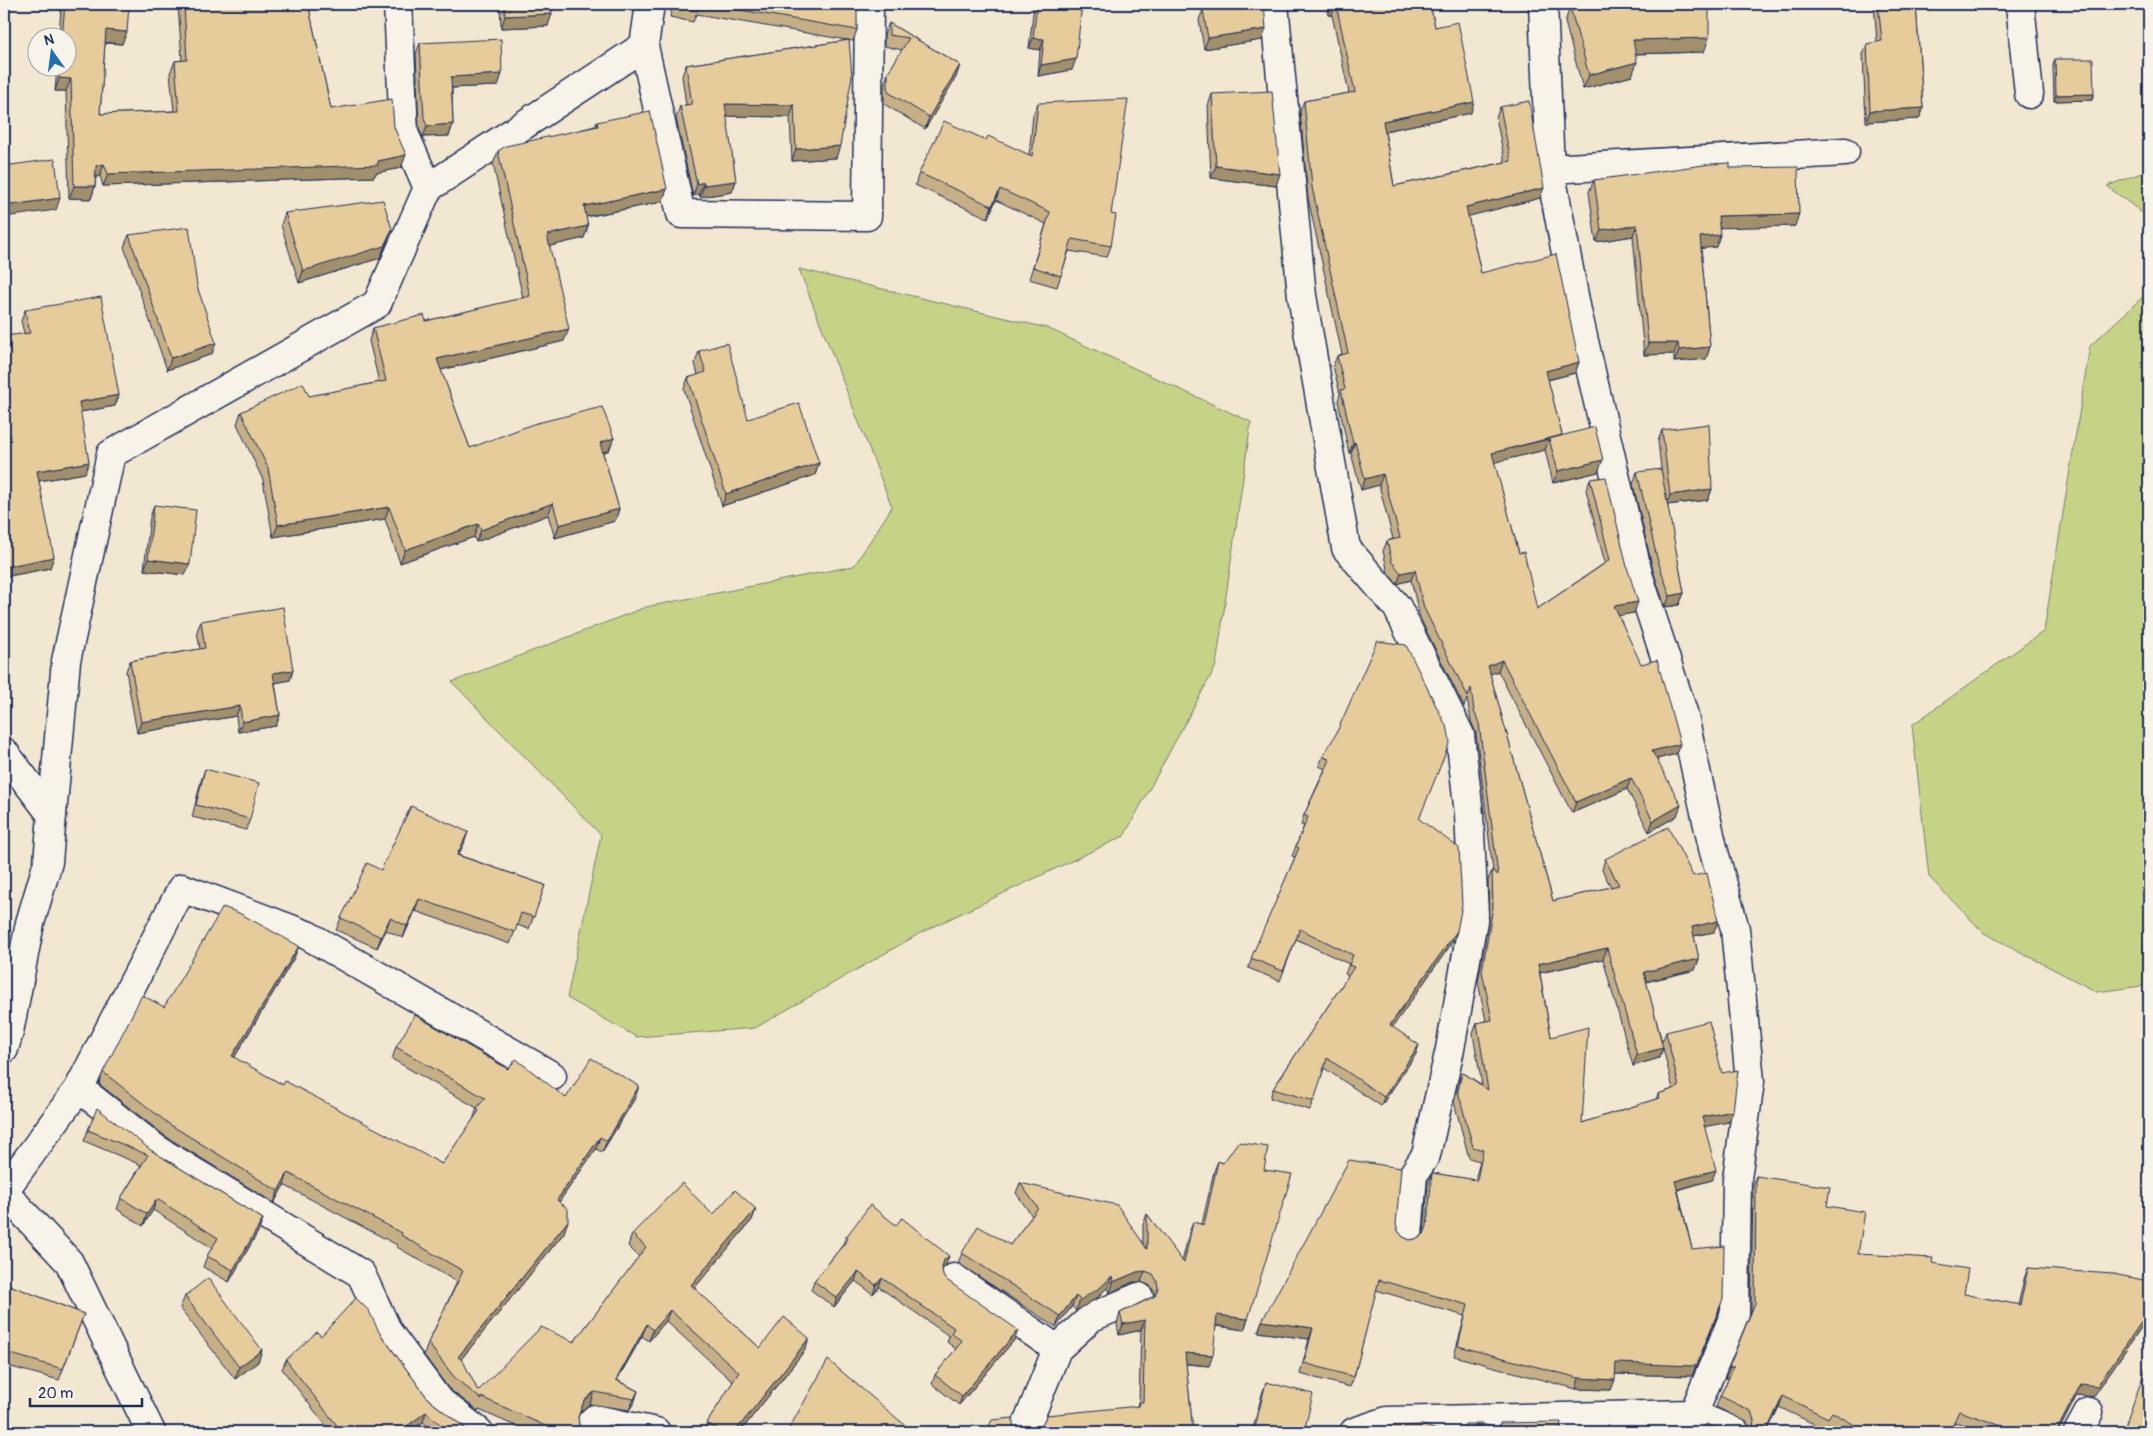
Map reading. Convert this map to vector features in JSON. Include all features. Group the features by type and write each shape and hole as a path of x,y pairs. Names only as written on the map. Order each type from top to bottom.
{"street":[{"path":"398,4 404,133 428,188"},
{"path":"650,4 644,46 681,214 867,216 869,4"},
{"path":"1274,4 1302,296 1346,548 1397,607 1460,735 1469,814 1474,915 1450,1049 1426,1154 1412,1175 1408,1235"},
{"path":"1543,4 1550,169 1577,311 1638,574 1683,712 1713,848 1735,929 1750,1081 1737,1179 1735,1313 1689,1423"},
{"path":"2020,4 2029,94"},
{"path":"4,1049 10,1032 30,923 48,862 66,661 111,454 377,304 428,188 644,46"},
{"path":"1550,169 1844,152"},
{"path":"4,752 52,815"},
{"path":"151,1432 69,1262 4,1192 79,1088 182,888 307,935 552,1076"},
{"path":"79,1088 156,1149 361,1274 388,1332 438,1400 479,1432"},
{"path":"954,1278 1057,1348"},
{"path":"1024,1432 1057,1348 1092,1317 1139,1296"},
{"path":"589,1432 591,1424 595,1419 656,1432"},
{"path":"1354,1432 1387,1421 1689,1423 1735,1432"}],"green space":[{"path":"2149,170 2149,218 2107,186"},
{"path":"799,269 1047,328 1251,422 1216,666 1124,836 924,931 755,1028 637,1037 567,998 601,835 452,682 646,607 854,566 892,507"},
{"path":"2149,291 2149,985 2097,992 1984,933 1929,877 1912,725 2044,631 2090,346"}],"building":[{"path":"65,4 129,4 127,32 106,30 100,114 179,111 175,61 187,60 184,4 309,4 331,109 392,99 394,127 406,155 378,161 378,165 108,174 104,164 96,166 95,186 74,186 71,79 59,78 78,78 78,28 63,28"},
{"path":"505,4 552,4 552,14 505,16"},
{"path":"675,4 699,4 697,11 674,6"},
{"path":"706,4 856,4 857,30"},
{"path":"1037,4 1082,4 1076,59 1041,65 1044,39 1033,38"},
{"path":"1240,4 1264,4 1266,29 1208,38 1203,10"},
{"path":"1336,4 1430,4 1435,27 1458,22 1474,102 1383,121 1394,186 1511,161 1500,107 1529,101 1544,188 1466,207 1481,273 1556,254 1579,362 1546,371 1562,435 1492,453 1519,553 1524,552 1537,609 1610,560 1590,479 1606,477 1627,567 1638,602 1614,606 1641,664 1657,660 1680,744 1652,751 1681,805 1653,821 1631,778 1576,802 1502,660 1488,666 1553,901 1619,885 1605,859 1668,827 1693,876 1707,873 1718,921 1692,927 1699,959 1644,972 1663,1048 1637,1055 1607,948 1538,964 1551,1037 1588,1027 1582,1123 1659,1098 1658,1094 1679,1087 1666,1032 1709,1021 1722,1073 1738,1070 1733,1111 1702,1117 1716,1170 1675,1181 1692,1249 1724,1246 1723,1299 1696,1366 1616,1363 1615,1380 1579,1378 1458,1346 1468,1305 1379,1280 1354,1377 1304,1363 1313,1328 1262,1321 1349,1160 1401,1168 1396,1224 1398,1231 1403,1237 1410,1240 1419,1238 1424,1234 1427,1226 1432,1173 1477,1180 1483,1150 1473,1147 1458,1091 1462,1072 1488,1090 1477,1023 1492,1020 1482,971 1493,907 1492,870 1498,875 1479,723 1474,711 1471,688 1468,697 1424,608 1415,570 1401,573 1392,562 1387,541 1400,538 1383,474 1365,479 1355,442 1353,443 1341,390 1345,389 1337,356 1348,353 1312,187 1304,101 1355,92"},
{"path":"1583,4 1709,4 1709,38 1633,40 1637,62 1589,75 1570,7"},
{"path":"1878,4 1916,4 1923,108 1870,111 1867,44 1882,41"},
{"path":"889,23 960,65 929,117 888,92 888,73 909,38 889,35"},
{"path":"501,39 502,74 451,77 453,124 427,126 424,118 420,43"},
{"path":"849,40 852,76 840,146 796,149 794,105 725,104 736,181 704,185 704,182 697,184 680,106 692,104 686,65"},
{"path":"2055,59 2093,59 2094,94 2056,95"},
{"path":"1272,91 1280,174 1216,166 1212,94"},
{"path":"1128,99 1111,214 1116,215 1111,246 1072,239 1061,276 1033,267 1050,212 1000,189 992,206 919,173 944,121 986,140 988,136 1032,156 1038,103"},
{"path":"650,111 667,189 584,206 588,226 547,235 569,329 437,359 470,448 533,424 602,407 614,438 600,443 619,509 559,525 553,503 481,530 478,524 405,550 389,507 278,525 268,468 241,412 303,383 309,396 386,381 373,328 424,315 426,321 530,296 498,151 506,146 598,126 597,122"},
{"path":"55,159 60,198 4,206 4,166"},
{"path":"1730,163 1730,168 1798,167 1799,214 1718,216 1720,235 1700,237 1710,347 1679,350 1678,343 1648,343 1637,225 1601,230 1594,180"},
{"path":"383,200 392,229 384,246 303,271 285,213"},
{"path":"189,227 197,286 216,343 171,358 129,235"},
{"path":"101,297 119,395 79,402 89,462 37,471 54,557 4,567 4,336 30,333 25,310"},
{"path":"727,343 748,419 799,403 819,463 726,494 688,378 706,372 699,351"},
{"path":"1709,424 1712,489 1670,495 1662,430"},
{"path":"1595,427 1603,460 1558,471 1549,439"},
{"path":"1661,469 1684,593 1670,596 1657,558 1637,472"},
{"path":"154,505 196,510 190,564 148,559"},
{"path":"283,607 293,670 273,673 280,715 242,722 240,706 141,722 130,661 205,648 201,621"},
{"path":"1377,641 1406,645 1448,730 1450,742 1419,819 1459,848 1462,905 1457,931 1390,1025 1419,1045 1384,1097 1327,1058 1314,1101 1273,1089 1354,967 1349,965 1353,955 1300,929 1283,971 1251,958 1299,848 1296,846 1308,817 1304,815 1330,760 1323,756 1336,734"},
{"path":"205,769 259,783 250,819 196,805"},
{"path":"411,806 468,832 457,855 545,885 534,917 521,913 515,932 419,899 407,926 390,918 381,937 341,918 367,863 381,870"},
{"path":"223,907 239,913 299,946 232,1056 283,1085 285,1081 442,1164 479,1111 477,1108 485,1098 396,1047 415,1015 508,1069 516,1059 566,1098 591,1058 639,1086 607,1141 600,1137 557,1200 568,1209 568,1221 458,1357 463,1361 478,1391 541,1327 574,1342 646,1247 632,1234 682,1183 713,1215 735,1190 756,1209 691,1285 760,1348 784,1317 809,1338 735,1432 723,1432 707,1423 739,1372 670,1310 653,1330 647,1324 616,1380 638,1391 634,1399 594,1392 584,1401 578,1417 579,1425 584,1432 559,1432 481,1397 482,1400 454,1377 428,1343 463,1271 401,1235 402,1233 288,1173 278,1191 169,1124 103,1072 142,995 164,1007"},
{"path":"97,1108 152,1151 263,1219 233,1270 207,1256 218,1238 157,1199 147,1214 121,1198 148,1155 88,1130"},
{"path":"1238,1142 1268,1147 1264,1170 1292,1174 1248,1319 1217,1315 1213,1355 1185,1353 1193,1432 1038,1432 1047,1415 1139,1406 1138,1402 1143,1402 1145,1320 1123,1324 1120,1313 1155,1296 1158,1288 1157,1281 1153,1274 1145,1271 1137,1272 1113,1282 1112,1276 1101,1287 1080,1300 1076,1296 1060,1316 962,1253 978,1226 1010,1245 1038,1208 1020,1183 1117,1205 1147,1249 1147,1214 1184,1263 1193,1222 1204,1225 1218,1161 1223,1163"},
{"path":"1756,1176 1830,1187 1827,1206 1865,1212 1858,1254 1933,1258 1932,1263 1968,1269 1964,1294 2020,1305 2028,1268 2113,1274 2149,1281 2149,1311 2097,1386 2081,1384 2056,1432 2019,1432 1959,1411 1952,1426 1962,1432 1867,1432 1832,1412 1828,1418 1783,1396 1766,1432 1749,1432 1753,1428 1754,1420 1751,1411 1720,1396 1734,1367 1729,1367 1755,1303"},
{"path":"870,1205 896,1225 902,1218 949,1256 944,1260 943,1276 1018,1330 962,1396 935,1375 962,1341 951,1333 954,1328 882,1278 876,1285 858,1272 837,1298 814,1281 848,1239 846,1237"},
{"path":"208,1278 262,1350 239,1367 185,1296"},
{"path":"4,1283 84,1314 63,1369 4,1352"},
{"path":"356,1298 369,1311 379,1332 429,1400 470,1432 449,1432 426,1412 399,1432 342,1432 286,1360 317,1332 321,1336"},
{"path":"2149,1359 2149,1432 2123,1432"},
{"path":"828,1360 913,1432 787,1432"},
{"path":"1266,1382 1313,1394 1304,1432 1254,1432"},
{"path":"1013,1418 1013,1424 1017,1432 986,1432 992,1420"},
{"path":"1561,1422 1560,1429 1572,1432 1462,1432 1465,1424 1483,1424 1499,1430 1500,1423"},
{"path":"1706,1424 1728,1432 1702,1432"},
{"path":"608,1425 627,1429 632,1432 601,1432"},
{"path":"1422,1425 1442,1432 1389,1432 1392,1426"}]}
